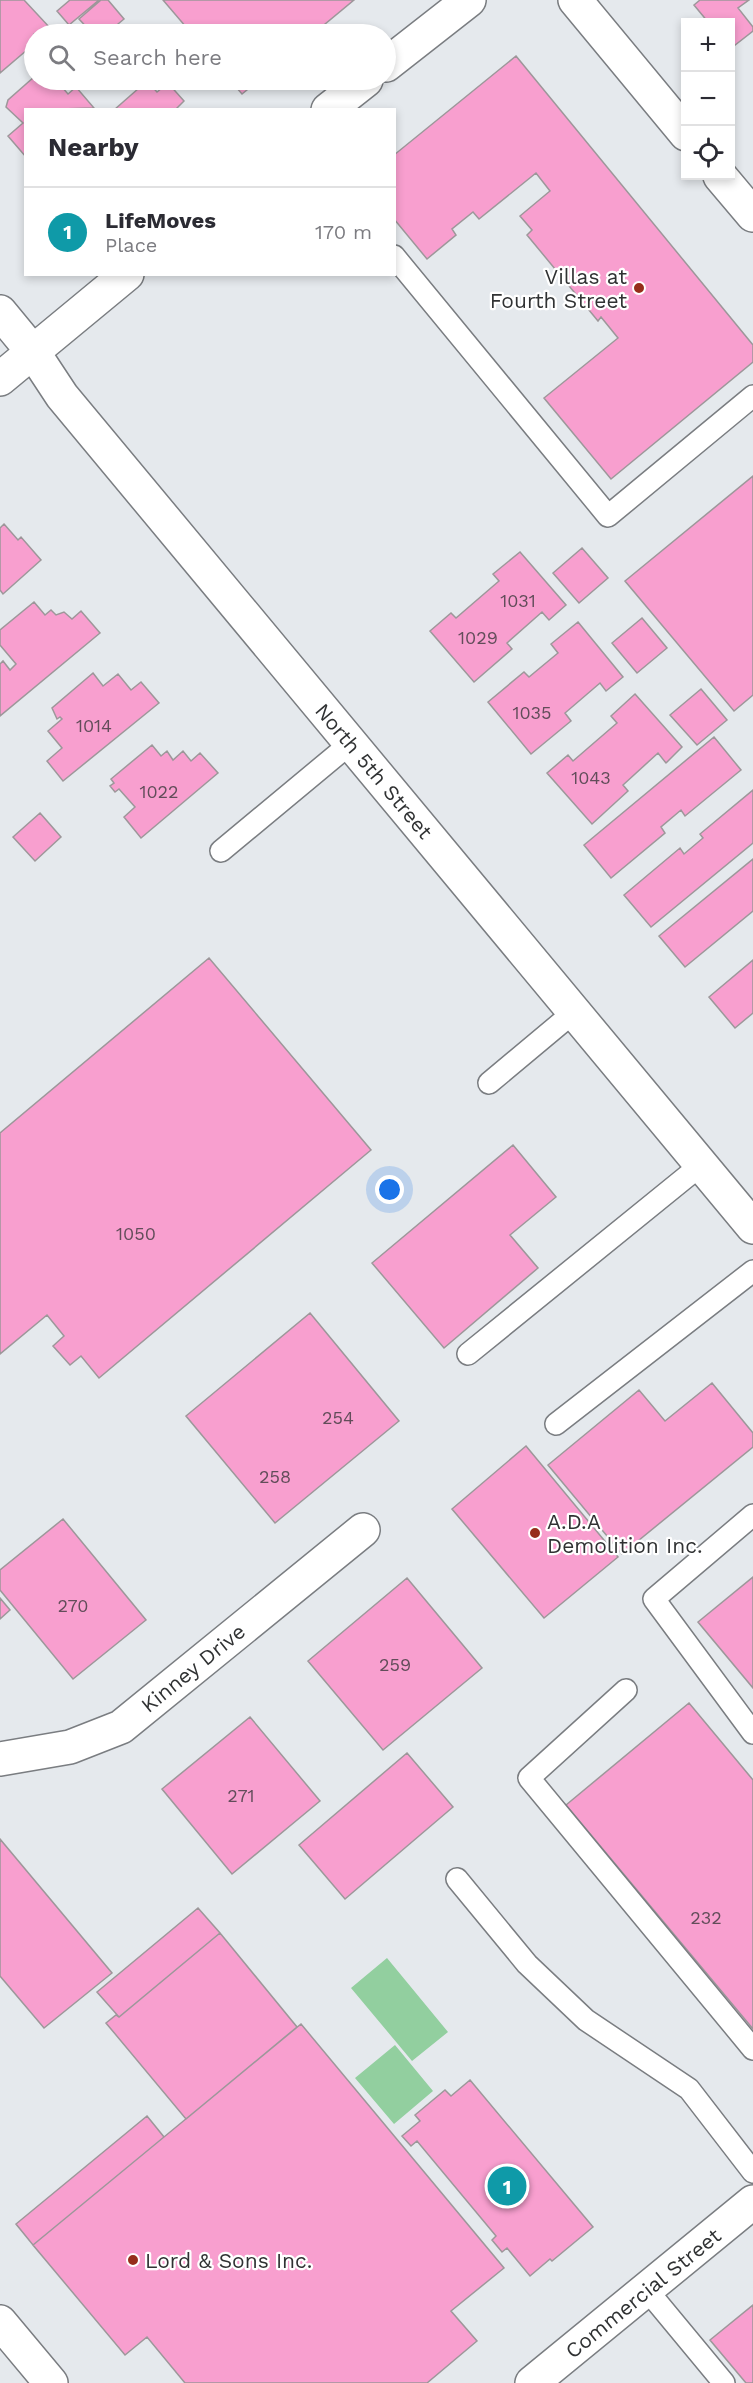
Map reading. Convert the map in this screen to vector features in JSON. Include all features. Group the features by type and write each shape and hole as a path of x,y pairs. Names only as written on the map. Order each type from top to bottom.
{"street":[{"path":"396,57 469,0"},
{"path":"574,0 681,128"},
{"path":"331,108 353,90"},
{"path":"723,180 753,215"},
{"path":"0,379 125,276"},
{"name":"North 5th Street","path":"0,312 33,352 63,396 753,1227"},
{"name":"Kinney Drive","path":"0,1759 70,1747 121,1728 363,1530"},
{"name":"Commercial Street","path":"532,2383 753,2202"},
{"path":"0,2322 51,2383"}],"lane":[{"path":"396,258 608,516 753,396"},
{"path":"221,851 351,743"},
{"path":"489,1083 574,1012"},
{"path":"468,1354 701,1165"},
{"path":"556,1424 753,1272"},
{"path":"753,1515 654,1599 753,1733"},
{"path":"626,1690 529,1778 753,2049"},
{"path":"457,1879 527,1964 586,2020 689,2089 753,2172"},
{"path":"647,2290 724,2383"}],"green space":[{"path":"387,1958 448,2032 412,2061 351,1988"},
{"path":"395,2045 433,2091 394,2124 355,2078"}],"building":[{"path":"0,0 24,0 46,24 24,24 24,53 0,73"},
{"path":"70,0 99,0 70,24 57,11"},
{"path":"101,0 108,0 124,19 118,24 84,24 79,19"},
{"path":"163,0 354,0 325,24 183,24"},
{"path":"700,0 749,0 738,8 753,27 753,31 735,45 735,18 705,18 694,5"},
{"name":"Villas at Fourth Street","path":"516,56 753,345 753,362 611,479 544,398 618,338 601,317 598,321 527,235 532,230 520,216 550,191 536,173 479,219 473,212 452,229 456,235 427,259 396,221 396,153"},
{"path":"24,86 24,90 65,90 68,94 73,90 79,90 94,108 24,108 24,155 8,136 23,123 6,107 8,100"},
{"path":"137,90 155,90 157,92 174,90 184,101 177,108 116,108"},
{"path":"753,476 753,695 734,711 625,581"},
{"path":"4,524 18,540 21,537 41,560 3,594 0,590 0,528"},
{"path":"582,548 608,578 579,603 553,573"},
{"path":"520,552 566,605 549,620 542,612 507,643 512,649 474,682 430,631 451,613 456,618 499,581 493,574"},
{"path":"34,602 45,615 51,610 56,615 64,612 72,619 81,611 100,633 0,716 0,664 3,661 10,670 16,664 0,645 0,630"},
{"path":"642,618 667,648 637,673 612,643"},
{"path":"578,622 623,677 606,691 600,683 565,713 571,721 531,754 488,702 524,672 529,677 558,653 551,644"},
{"path":"93,673 103,686 118,674 131,690 141,682 159,703 63,781 47,761 62,748 48,731 62,719 60,717 57,719 52,708"},
{"path":"701,689 727,720 697,745 670,715"},
{"path":"635,694 682,747 666,763 658,753 623,785 628,791 592,824 547,773 568,755 573,761 617,723 611,716"},
{"path":"714,737 741,770 685,816 681,810 661,827 665,833 611,878 584,845"},
{"path":"152,745 161,756 167,751 173,760 183,751 191,761 200,753 218,773 141,838 124,817 135,807 119,789 115,792 110,786 114,783 111,779"},
{"path":"753,790 753,843 651,927 624,895 680,848 684,854 703,838 700,834"},
{"path":"40,813 61,837 35,861 13,837"},
{"path":"753,859 753,911 685,967 659,936"},
{"path":"209,958 371,1150 99,1378 81,1356 70,1365 53,1346 64,1336 47,1315 0,1354 0,1133"},
{"path":"753,960 753,1013 735,1028 709,997"},
{"path":"513,1145 556,1197 510,1235 538,1268 444,1348 372,1263"},
{"path":"310,1313 399,1421 275,1523 186,1416"},
{"path":"712,1383 753,1433 753,1447 622,1554 548,1465 639,1390 665,1421"},
{"name":"A.D.A Demolition Inc.","path":"526,1446 618,1557 544,1618 452,1509"},
{"path":"63,1519 146,1620 73,1679 0,1590 0,1570"},
{"path":"753,1577 753,1688 698,1622"},
{"path":"407,1578 482,1668 383,1750 308,1661"},
{"path":"0,1598 10,1610 0,1619"},
{"path":"689,1703 753,1780 753,2029 566,1805"},
{"path":"250,1717 320,1801 232,1874 162,1789"},
{"path":"407,1753 453,1807 345,1899 299,1845"},
{"path":"0,1839 112,1973 44,2028 0,1976"},
{"path":"198,1908 220,1933 119,2017 97,1992"},
{"path":"220,1933 297,2027 186,2119 106,2023 116,2015 119,2017"},
{"path":"301,2024 504,2268 451,2311 477,2341 427,2383 185,2383 147,2337 125,2355 33,2245"},
{"path":"470,2080 593,2227 530,2276 507,2248 502,2252 492,2240 496,2236 417,2141 411,2146 402,2136 420,2121 415,2115 445,2090 451,2096"},
{"path":"147,2116 164,2137 33,2245 16,2224"},
{"path":"753,2305 753,2383 746,2383 710,2340"}],"place":[{"name":"Villas at Fourth Street","path":"639,288"},
{"name":"A.D.A Demolition Inc.","path":"535,1533"},
{"name":"LifeMoves","path":"507,2186"},
{"name":"Lord & Sons Inc.","path":"133,2260"}]}
